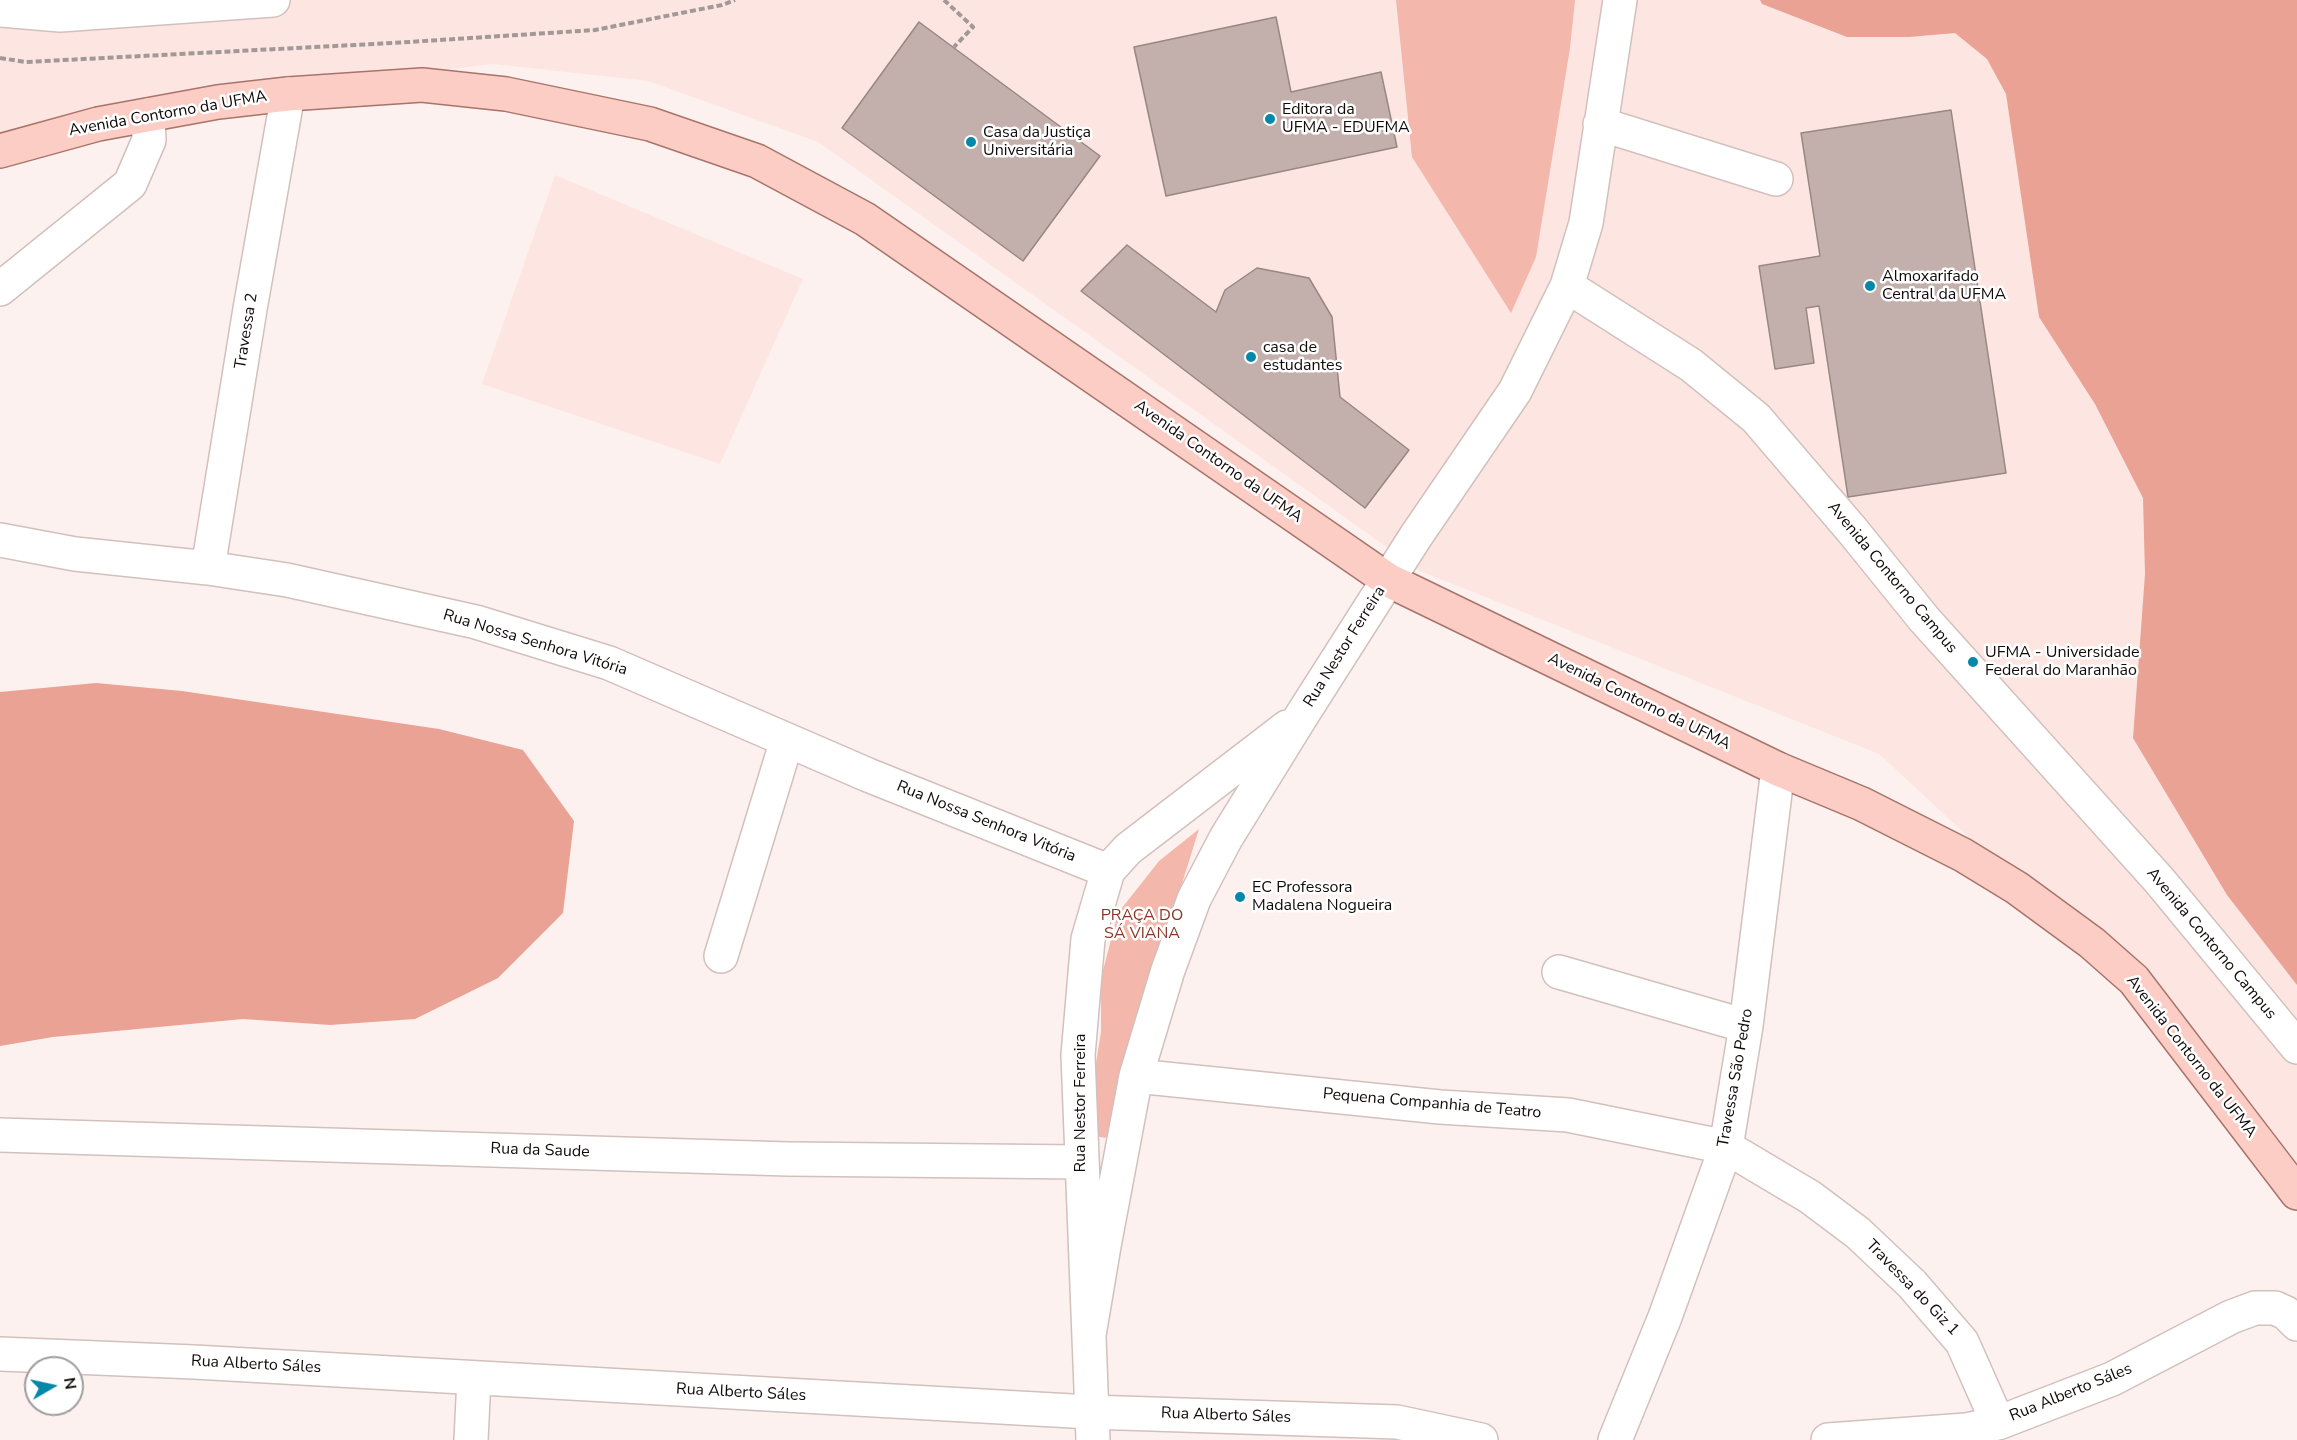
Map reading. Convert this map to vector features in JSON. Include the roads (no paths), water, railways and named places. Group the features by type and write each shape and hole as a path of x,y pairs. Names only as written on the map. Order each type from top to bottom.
{"main road":[{"name":"Avenida Contorno da UFMA","path":"0,151 98,124 218,102 288,94 422,86 506,94 650,124 757,161 866,219 1388,580 1778,769 1862,804 1964,855 2017,888 2092,944 2134,980 2297,1193"}],"street":[{"path":"0,10 60,15 217,2 273,0"},
{"name":"Rua Nestor Ferreira","path":"1089,1335 1136,1076 1168,970 1194,899 1226,838 1302,715 1388,580 1515,391 1567,286 1586,223 1620,0"},
{"name":"Travessa 2","path":"208,568 288,94"},
{"path":"0,288 130,184 149,140 148,114"},
{"path":"1600,124 1776,179"},
{"name":"Avenida Contorno Campus","path":"1567,286 1691,365 1756,418 1852,530 1923,619 2159,880 2297,1047"},
{"name":"Rua Nossa Senhora Vitória","path":"0,540 75,554 208,568 287,580 476,622 609,663 868,775 1108,871"},
{"name":"Rua Nestor Ferreira","path":"1091,1426 1078,1055 1088,939 1108,871 1128,849 1302,715"},
{"path":"721,956 787,740"},
{"name":"Travessa São Pedro","path":"1615,1440 1665,1317 1726,1147 1746,1026 1778,769"},
{"path":"1559,972 1746,1026"},
{"name":"Pequena Companhia de Teatro","path":"1136,1076 1440,1107 1569,1115 1726,1147"},
{"name":"Rua da Saude","path":"0,1135 788,1159 1081,1162"},
{"name":"Travessa do Giz 1","path":"1726,1147 1810,1197 1858,1233 1912,1284 1962,1341 1998,1423"},
{"name":"Rua Alberto Sáles","path":"1828,1440 1966,1430 1998,1423 2112,1379 2231,1317 2255,1308 2275,1308 2286,1313 2297,1324"},
{"name":"Rua Alberto Sáles","path":"0,1354 194,1362 474,1378 1091,1426 1397,1422 1480,1440"},
{"path":"471,1440 474,1378"}],"place":[{"name":"Editora da UFMA - EDUFMA","path":"1270,119"},
{"name":"Casa da Justiça Universitária","path":"971,142"},
{"name":"Almoxarifado Central da UFMA","path":"1870,286"},
{"name":"casa de estudantes","path":"1251,357"},
{"name":"UFMA - Universidade Federal do Maranhão","path":"1973,662"},
{"name":"EC Professora Madalena Nogueira","path":"1240,897"}],"park label":[{"name":"PRAÇA DO SÁ VIANA","path":"1142,925"}]}
